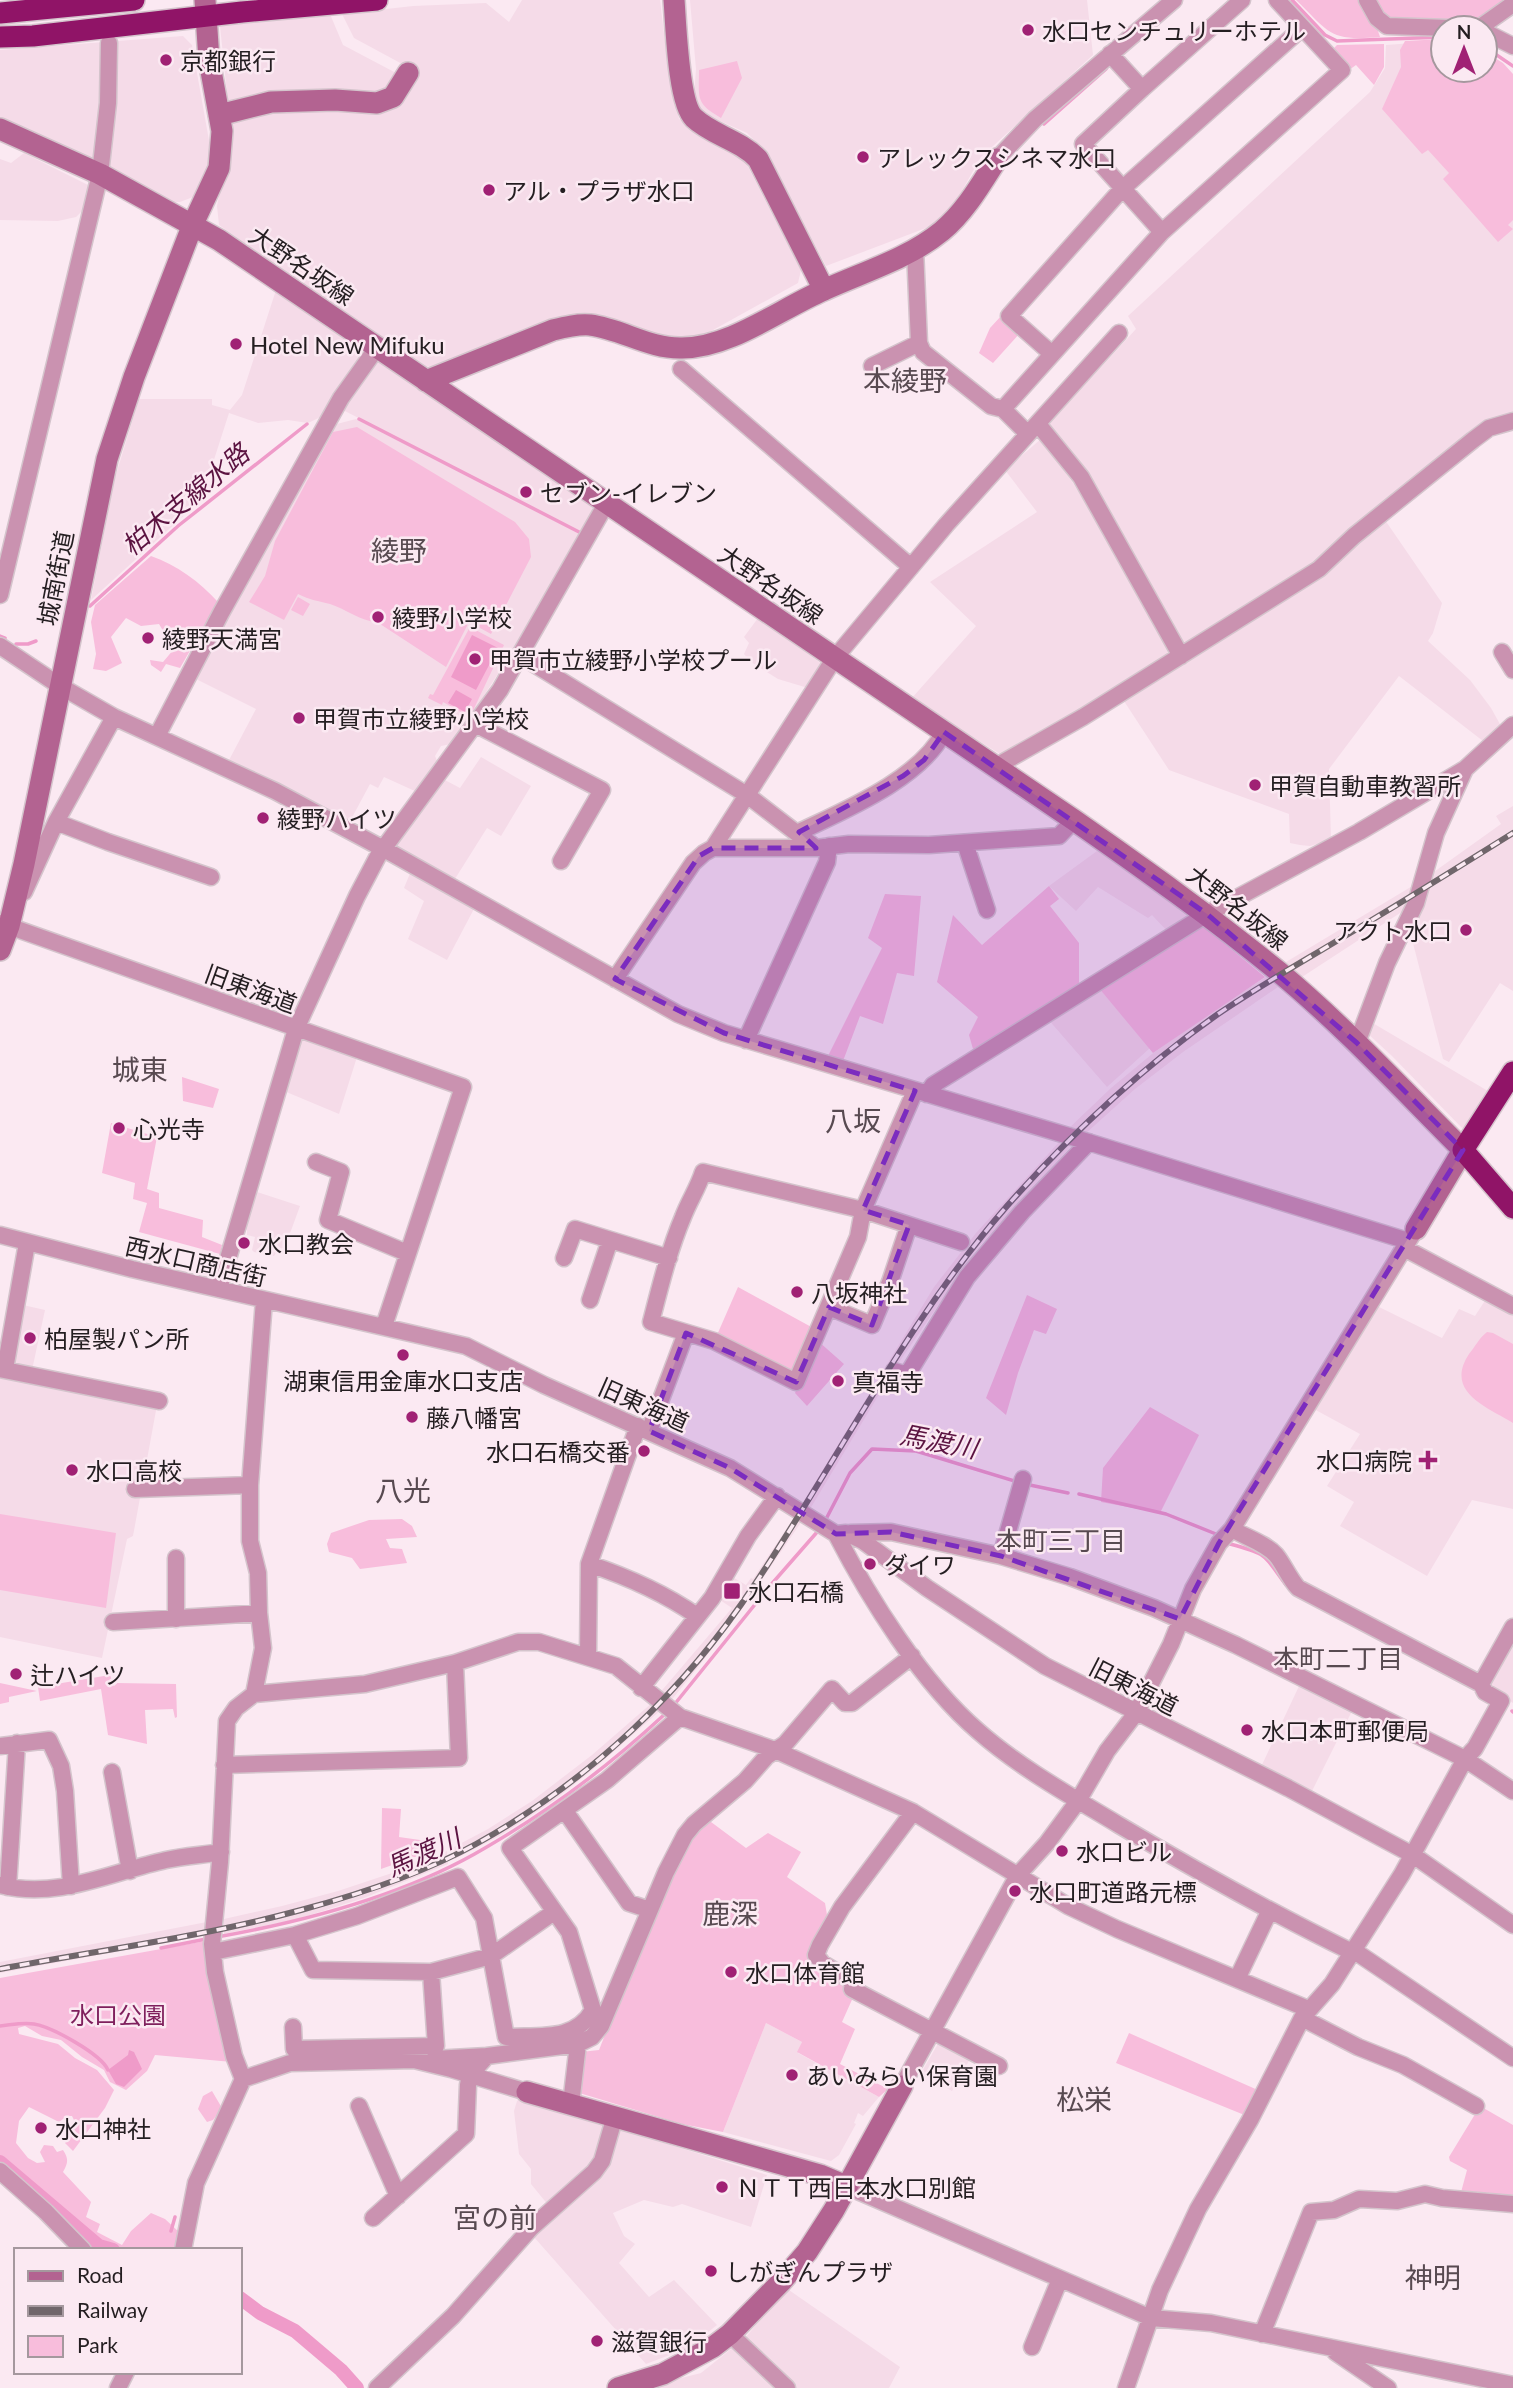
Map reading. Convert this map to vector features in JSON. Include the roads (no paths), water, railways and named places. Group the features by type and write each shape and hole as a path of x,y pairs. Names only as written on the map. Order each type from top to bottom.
{"highway":[{"path":"0,13 134,0"},
{"path":"0,39 205,8 377,0"},
{"path":"1513,1072 1463,1150 1513,1208"}],"street":[{"path":"674,0 682,89 688,111 702,124 742,145 758,159 824,290"},
{"path":"426,381 553,330 570,326 591,325 658,346 705,346 915,249 942,232 955,219 997,159 1035,118 1174,0"},
{"path":"1162,232 1083,144 1242,0"},
{"path":"1003,408 1162,232 1342,70 1277,0"},
{"path":"1367,0 1377,18 1387,26 1429,27"},
{"name":"城南街道","path":"0,950 60,686 107,459 134,377 193,224 219,168 222,149 209,61 205,8"},
{"path":"1052,354 1009,316 1122,189 1302,27"},
{"path":"0,595 100,174 108,103 108,43"},
{"path":"1110,54 1142,89"},
{"path":"219,115 271,102 335,100 377,103 393,97 408,73"},
{"name":"大野名坂線","path":"0,129 100,174 193,224 287,285 376,349 1074,820 1207,914 1282,974 1357,1042 1463,1150"},
{"path":"915,249 919,343 923,352 991,406 1003,408 1033,429 1080,477 1181,656"},
{"path":"615,979 693,863 713,848 834,659 911,566 1119,333"},
{"path":"872,366 919,343"},
{"path":"157,736 221,613 341,398 376,349"},
{"path":"681,369 911,566"},
{"path":"995,766 1083,717 1319,569 1354,536 1473,440 1489,428 1513,421"},
{"path":"219,1290 296,1029 357,896 384,849 477,724 521,656 606,504"},
{"path":"0,646 60,686 114,717 262,784 384,849 678,1014 746,1040 1409,1239 1513,1306"},
{"path":"1502,652 1513,670"},
{"path":"521,656 747,794 823,847 827,862 746,1040"},
{"path":"8,919 25,890 56,822 114,717"},
{"path":"477,724 602,790 561,850"},
{"path":"961,1242 863,1210 703,1171 684,1214 651,1322 715,1342 796,1382 858,1237 863,1210 921,1093 1207,914 1359,832 1465,769 1511,730"},
{"path":"799,832 846,810 903,776 925,760 944,732"},
{"path":"1357,1042 1387,963 1416,903 1436,832 1465,769"},
{"path":"713,848 823,847 849,844 929,845 1059,836 1074,820"},
{"path":"56,822 211,877"},
{"path":"965,843 987,910"},
{"name":"旧東海道","path":"8,919 296,1029 463,1087 384,1326 466,1346 544,1385 730,1468 832,1529 863,1541 927,1588 1045,1666 1288,1788 1413,1855 1513,1925"},
{"path":"894,1371 907,1375 967,1277 1022,1212 1089,1142"},
{"path":"618,2388 663,2374 713,2347 730,2334 807,2252 834,2210 1018,1875 1047,1843 1078,1801 1107,1751 1136,1713 1171,1644 1193,1589 1219,1543 1231,1529 1463,1150"},
{"path":"316,1162 341,1172 328,1220 407,1253"},
{"path":"829,1307 872,1325 909,1225"},
{"path":"564,1258 575,1229 669,1258"},
{"name":"西水口商店街","path":"0,1235 219,1290 384,1326"},
{"path":"590,1300 610,1240"},
{"path":"27,1242 2,1369 159,1401"},
{"path":"254,1695 263,1648 258,1573 250,1541 250,1485 264,1300"},
{"path":"588,1657 589,1564 643,1428 686,1333"},
{"path":"1001,1556 1022,1481"},
{"path":"135,1489 250,1485"},
{"path":"641,1688 713,1597 748,1536 777,1496"},
{"path":"832,1529 891,1532 1001,1556 1070,1577 1180,1619 1465,1759 1513,1791"},
{"path":"832,1529 860,1579 912,1656 950,1703 978,1731 1078,1801 1269,1912 1352,1951 1513,2058"},
{"path":"1126,2388 1160,2290 1198,2209 1250,2120 1305,2014 1332,1984 1413,1855 1465,1759 1475,1748 1501,1701 1485,1692 1481,1684 1298,1588 1276,1556 1266,1547 1231,1529"},
{"path":"176,1558 176,1619"},
{"path":"589,1564 621,1574 671,1598 697,1616"},
{"path":"113,1622 259,1614"},
{"path":"1481,1684 1513,1627"},
{"path":"183,2248 196,2183 243,2079 234,2056 215,1972 213,1943 221,1852 227,1721 236,1708 254,1695 365,1684 455,1662 517,1642 539,1642 616,1666 680,1717 775,1751 913,1812 1080,1912 1237,1979 1305,2014 1357,2047 1403,2065 1476,2106"},
{"path":"243,2079 290,2063 487,2056 578,2044 592,2038 601,2026 666,1872 690,1829 746,1781 767,1756 785,1744 832,1689 845,1703 852,1703 912,1656"},
{"path":"223,1765 459,1758 455,1662"},
{"path":"213,1943 295,1935 356,1916 458,1877 484,1918 506,2037 560,2034 576,2030 593,2010 569,1933 510,1848 607,1780 680,1717"},
{"path":"0,1746 49,1740 61,1766 65,1791 71,1886"},
{"path":"17,1743 4,1886 26,1889 71,1886 166,1860 221,1852"},
{"path":"112,1772 130,1871"},
{"path":"565,1811 629,1903 650,1910"},
{"path":"913,1812 842,1907 816,1955 822,1963 855,1983 852,1989 999,2066"},
{"path":"295,1935 313,1970 431,1972 491,1956 554,1912"},
{"path":"1237,1979 1269,1912"},
{"path":"293,2027 294,2049 436,2046 431,1972"},
{"path":"571,2104 578,2044"},
{"path":"373,2218 466,2134 470,2075 487,2056"},
{"path":"414,2060 820,2175 1151,2318 1211,2323 1508,2385"},
{"path":"359,2106 398,2196"},
{"path":"377,2388 453,2316 531,2228 594,2172 602,2161 615,2116"},
{"path":"0,2171 81,2248"},
{"path":"1262,2334 1311,2212 1335,2210 1359,2199 1397,2201 1425,2194 1513,2204"},
{"path":"1032,2347 1060,2279"},
{"path":"730,2334 787,2388"},
{"path":"1327,2347 1388,2388"}],"waterway":[{"path":"1292,0 1325,35 1337,41 1429,38"},
{"path":"1499,56 1513,66"},
{"name":"柏木支線水路","path":"1044,124 1106,69"},
{"path":"359,419 581,533"},
{"name":"柏木支線水路","path":"90,606 178,526 307,424"},
{"name":"柏木支線水路","path":"0,636 5,638"},
{"path":"16,644 36,641"},
{"name":"馬渡川","path":"825,1521 850,1473 872,1449 916,1451 1018,1482"},
{"name":"馬渡川","path":"1025,1484 1068,1493"},
{"name":"馬渡川","path":"1079,1494 1166,1514 1216,1534"},
{"name":"馬渡川","path":"674,1705 818,1531"},
{"name":"馬渡川","path":"1230,1544 1252,1550 1264,1557 1286,1585"},
{"name":"馬渡川","path":"217,1937 286,1923 355,1904 389,1893 454,1865 556,1802 601,1769 665,1714"},
{"name":"馬渡川","path":"161,1948 206,1939"},
{"path":"0,2026 30,2023 52,2030 96,2056 108,2070"},
{"path":"0,2162 99,2246 106,2248"},
{"path":"171,2231 175,2217"},
{"path":"242,2300 260,2313 295,2331 341,2370 357,2388"}],"railway":[{"path":"0,1969 226,1928 346,1897 412,1874 455,1855 518,1819 557,1792 631,1731 665,1697 727,1624 786,1536 937,1296 1007,1206 1056,1154 1134,1080 1218,1014 1513,833"}],"place":[{"name":"水口センチュリーホテル","path":"1028,30"},
{"name":"京都銀行","path":"166,60"},
{"name":"アレックスシネマ水口","path":"863,157"},
{"name":"アル・プラザ水口","path":"489,190"},
{"name":"Hotel New Mifuku","path":"236,344"},
{"name":"セブン-イレブン","path":"526,492"},
{"name":"綾野小学校","path":"378,617"},
{"name":"綾野天満宮","path":"148,638"},
{"name":"甲賀市立綾野小学校プール","path":"475,659"},
{"name":"甲賀市立綾野小学校","path":"299,718"},
{"name":"甲賀自動車教習所","path":"1255,785"},
{"name":"綾野ハイツ","path":"263,818"},
{"name":"アクト水口","path":"1466,930"},
{"name":"心光寺","path":"119,1128"},
{"name":"水口教会","path":"244,1243"},
{"name":"八坂神社","path":"797,1292"},
{"name":"柏屋製パン所","path":"30,1338"},
{"name":"湖東信用金庫水口支店","path":"403,1355"},
{"name":"真福寺","path":"838,1381"},
{"name":"藤八幡宮","path":"412,1417"},
{"name":"水口石橋交番","path":"644,1451"},
{"name":"水口病院","path":"1428,1460"},
{"name":"水口高校","path":"72,1470"},
{"name":"ダイワ","path":"870,1564"},
{"name":"水口石橋","path":"732,1591"},
{"name":"辻ハイツ","path":"16,1674"},
{"name":"水口本町郵便局","path":"1247,1730"},
{"name":"水口ビル","path":"1062,1851"},
{"name":"水口町道路元標","path":"1015,1891"},
{"name":"水口体育館","path":"731,1972"},
{"name":"あいみらい保育園","path":"792,2075"},
{"name":"水口神社","path":"41,2128"},
{"name":"ＮＴＴ西日本水口別館","path":"722,2187"},
{"name":"しがぎんプラザ","path":"711,2271"},
{"name":"滋賀銀行","path":"597,2341"}],"district":[{"name":"本綾野","path":"905,380"},
{"name":"綾野","path":"399,550"},
{"name":"城東","path":"140,1069"},
{"name":"八坂","path":"853,1120"},
{"name":"八光","path":"403,1490"},
{"name":"本町三丁目","path":"1061,1540"},
{"name":"本町二丁目","path":"1338,1658"},
{"name":"鹿深","path":"730,1913"},
{"name":"松栄","path":"1084,2099"},
{"name":"宮の前","path":"495,2217"},
{"name":"神明","path":"1433,2277"}],"park label":[{"name":"水口公園","path":"118,2014"}]}
